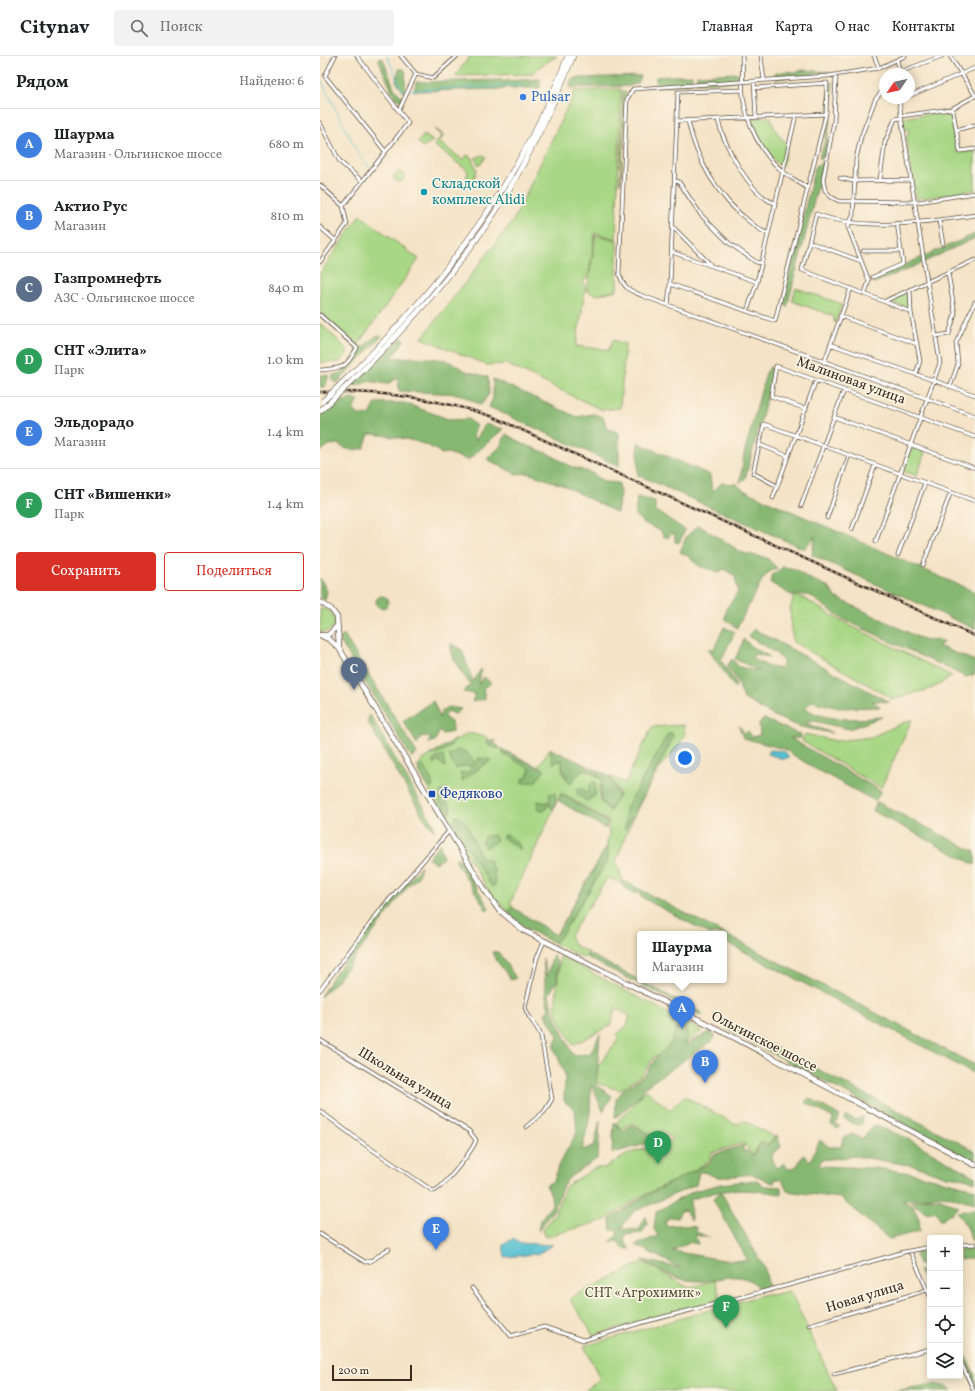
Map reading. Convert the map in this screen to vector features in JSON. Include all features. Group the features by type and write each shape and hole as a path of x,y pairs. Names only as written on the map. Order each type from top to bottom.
{"main road":[{"path":"322,402 372,355 401,323 459,252 512,174 543,118 568,56"},
{"path":"320,411 388,344 464,254 506,194 573,56"},
{"path":"320,602 323,607 335,612 337,617 339,648"},
{"path":"320,635 328,635 337,626"},
{"path":"320,635 330,640 339,648"},
{"name":"Ольгинское шоссе","path":"339,648 448,830 498,909 514,923 544,942 735,1038 975,1165"}],"street":[{"path":"335,56 324,76 386,151"},
{"path":"343,206 408,123 357,56"},
{"path":"401,56 416,74 433,78 457,56"},
{"path":"742,56 743,90 748,117 756,137 768,157 783,172 808,188"},
{"path":"762,56 764,80"},
{"path":"874,56 879,68"},
{"path":"906,56 879,68 836,74 633,89 627,99 619,273 622,284 629,290 824,363 975,416"},
{"path":"912,68 942,56"},
{"path":"880,180 885,142 895,119 951,109 975,95 950,56"},
{"path":"897,60 899,68"},
{"path":"915,94 962,75 975,68"},
{"path":"399,110 416,74"},
{"path":"836,74 834,121 823,180 825,190 831,197 839,201 914,202 975,193"},
{"path":"754,81 756,117"},
{"path":"670,284 775,321 826,114 827,83 754,88"},
{"path":"668,305 676,181 678,92 743,90"},
{"path":"865,293 869,281 848,227 854,201 856,159 861,137 875,100 879,94"},
{"path":"876,541 909,445 940,363 914,202 900,104"},
{"path":"951,109 960,151 975,149"},
{"path":"677,121 826,114"},
{"path":"748,311 761,263 796,115"},
{"path":"718,119 723,138 741,172 770,202 775,203"},
{"path":"688,121 699,156 708,175 724,198 744,218 768,233"},
{"path":"320,123 340,162 362,181"},
{"path":"956,130 975,125"},
{"path":"840,178 855,180 911,180"},
{"path":"676,181 679,182 701,215 728,243 756,262 761,263"},
{"path":"320,185 343,206 348,224 320,262"},
{"path":"911,312 802,270 816,214 834,221 850,223 897,223 939,220 975,214"},
{"path":"939,220 943,244"},
{"path":"873,277 903,264 897,223"},
{"path":"320,227 336,241"},
{"path":"673,227 711,266"},
{"path":"809,242 861,261"},
{"path":"863,251 901,251"},
{"path":"672,252 756,282"},
{"path":"885,301 975,260"},
{"path":"936,336 948,334 955,314 948,273"},
{"path":"824,363 851,288"},
{"path":"910,289 911,312 920,361 916,374"},
{"path":"950,386 958,364 956,343 975,302"},
{"path":"320,315 357,348 348,363 342,368 320,370"},
{"path":"840,316 917,344"},
{"path":"830,344 974,395 975,390"},
{"name":"Малиновая улица","path":"806,409 771,396 776,366 975,437"},
{"path":"773,498 816,380"},
{"path":"801,506 844,390"},
{"path":"834,418 975,468"},
{"path":"777,486 753,472 764,424 975,501"},
{"path":"760,445 788,456"},
{"path":"827,518 849,455"},
{"path":"852,530 875,465"},
{"path":"898,556 925,483"},
{"path":"923,565 951,492"},
{"path":"320,990 383,907 448,830"},
{"path":"526,1127 544,1112 552,1098 545,1052 540,1032 528,1015 525,1007 537,958 544,942"},
{"name":"Школьная улица","path":"320,1040 469,1131 476,1140 473,1148 451,1175 437,1190 433,1191 366,1146 320,1111"},
{"path":"320,1234 365,1262 372,1261 381,1252 389,1249"},
{"path":"963,1245 975,1244"},
{"path":"472,1288 512,1336 544,1327 583,1340 640,1323 927,1248"},
{"path":"910,1251 927,1290"},
{"name":"Новая улица","path":"809,1325 927,1290"},
{"path":"834,1374 927,1350"},
{"path":"963,1367 974,1391"}],"green space":[{"path":"470,56 557,56 542,65 532,74 455,76"},
{"path":"379,58 383,59 394,88 403,98 402,101 395,98"},
{"path":"399,69 404,69 406,73 404,93 396,81"},
{"path":"805,70 830,72 776,79 775,74 778,73 797,73"},
{"path":"738,73 738,78 732,82 696,83 697,75"},
{"path":"692,75 691,83 656,87 656,77"},
{"path":"641,76 638,83 630,86 570,88 571,80 577,78"},
{"path":"540,79 540,88 507,87 504,89 414,91 416,82 502,80 504,82"},
{"path":"833,82 830,122 825,155 820,159 820,153 824,145 826,130 829,83"},
{"path":"621,89 616,239 595,233 589,274 583,283 586,286 576,346 609,350 613,340 625,344 620,408 602,410 506,364 487,365 422,338 513,221 575,91"},
{"path":"623,91 626,93 620,183"},
{"path":"950,111 957,153 975,151 975,190 924,198 919,197 918,200 916,199 906,138 909,133 907,129 904,129 902,118"},
{"path":"771,117 777,132 787,144 783,165 779,166 760,143 750,121 751,118"},
{"path":"435,129 444,135 439,142 463,160 467,155 471,157 477,170 473,181 466,180 468,171 434,145 442,136"},
{"path":"424,135 433,141 422,147 418,142"},
{"path":"483,155 486,157 479,166 475,158"},
{"path":"824,162 787,307 783,303 815,166"},
{"path":"397,172 401,172 404,177 401,182 397,182 394,179 394,175"},
{"path":"360,215 419,259 357,346 320,312 320,273"},
{"path":"975,234 975,238 922,263 874,283 874,278"},
{"path":"596,235 617,240 617,290 596,295 587,291"},
{"path":"796,288 842,304 835,323 833,316 792,301"},
{"path":"907,293 909,308 892,303 892,299"},
{"path":"320,323 348,352 340,362 320,363"},
{"path":"376,336 382,336 337,383 333,381 333,375 344,372 360,347 363,347"},
{"path":"401,338 404,340 392,358 417,357 447,360 466,371 488,377 489,394 481,405 459,394 399,391 398,378 387,384 369,381 355,386 353,384"},
{"path":"771,366 771,382 745,479 740,483 744,454 766,373"},
{"path":"320,375 329,375 325,387 320,387"},
{"path":"493,379 577,417 593,414 603,417 608,429 619,433 619,466 489,407 493,398"},
{"path":"351,399 359,400 353,410 359,415 370,415 376,403 404,403 451,420 469,419 476,426 473,436 476,440 485,424 503,429 468,460 448,453 441,454 435,449 418,442 397,437 369,434 364,448 351,450 338,444 329,445 320,452 320,416 333,403"},
{"path":"506,434 523,444 547,453 572,467 592,473 604,482 619,483 620,493 617,513 565,486 528,473 516,474 487,459 500,447"},
{"path":"638,443 710,475 712,492 722,483 737,484 743,490 975,592 975,629 812,555 815,536 804,549 638,475"},
{"path":"912,448 925,452 917,476 903,471"},
{"path":"637,497 655,501 655,510 685,530 679,543 675,542 675,535 671,533 668,538 663,536 661,531 643,523 635,515"},
{"path":"698,525 743,553 767,558 777,568 769,572 762,580 737,628 725,619 726,609 738,592 735,576 724,569 719,572 699,566 688,556 680,552 686,537"},
{"path":"783,567 795,569 808,578 829,587 835,597 926,641 937,639 944,642 938,646 975,661 975,674 966,677 841,618 809,595 791,595 771,583 771,576"},
{"path":"320,578 327,591 325,600 320,598"},
{"path":"382,596 386,598 388,602 386,606 382,608 378,606 376,602 378,598"},
{"path":"794,596 801,597 845,623 952,676 933,688 893,699 793,642 790,610"},
{"path":"320,609 329,610 335,619 333,627 326,632 320,632"},
{"path":"724,627 735,632 721,660 736,683 735,688 708,649 714,649"},
{"path":"754,629 889,702 872,701 880,707 838,708 812,701 805,708 814,713 833,718 852,719 882,717 849,729 814,721 805,723 832,733 801,727 776,717 744,699 737,680 727,666 732,659 739,667 760,671 735,659 744,639 752,647 770,657 755,654 752,658 767,666 780,669 784,662 777,654 748,636"},
{"path":"344,635 417,753 414,757 411,757 339,639"},
{"path":"451,644 462,650 473,682 481,669 479,685 484,677 491,683 483,688 485,699 472,702 475,694 463,692 471,685 460,671 455,661 451,650"},
{"path":"433,701 440,718 442,710 449,707 461,709 455,714 448,711 444,717 451,722 453,732 442,734 440,730 435,741 429,743 430,737 421,736 417,744 403,721"},
{"path":"370,715 433,823 434,831 422,815 367,721"},
{"path":"764,719 801,735 801,738 790,738 881,791 875,801 814,768 784,749 743,738 739,726 745,734 748,731 752,737 760,735 759,723"},
{"path":"912,719 881,788 802,741 805,734 836,741 871,737"},
{"path":"684,725 683,738 680,744 659,769 650,784 630,824 616,860 623,885 608,877 570,936 574,945 589,953 584,958 553,943 559,939 608,860 608,821 561,793 510,904 513,906 508,912 491,894 418,771 421,761 468,733 486,737 500,748 538,767 550,748 553,763 562,760 562,772 570,784 581,771 590,772 603,780 600,786 600,801 610,811 620,794 610,776 625,783 652,727"},
{"path":"672,733 673,738 625,830 626,808 668,734"},
{"path":"456,739 444,750 429,755"},
{"path":"487,740 496,741 493,744 498,745 499,749 489,746"},
{"path":"551,749 609,776 619,795 610,811 601,801 601,785 604,780 591,771 581,771 570,784 563,771 562,760 553,763 550,752"},
{"path":"458,750 467,752 475,764 479,758 491,760 462,781 460,772 468,773 472,766 462,766 456,769 448,755"},
{"path":"502,750 545,770 535,782 522,783 522,779 527,777 530,769 503,754"},
{"path":"443,755 445,767 438,761 434,764 433,760"},
{"path":"421,763 430,777 433,787 430,788 417,766"},
{"path":"592,782 596,782 595,796 586,801 577,794 578,788 584,789 584,794 588,791"},
{"path":"447,788 448,796 444,798 450,806 451,813 447,814 440,803 440,792"},
{"path":"555,793 556,800 553,809 550,807 551,802 545,810 537,810 538,801 547,803 550,798 549,794"},
{"path":"561,794 607,822 606,829 559,801"},
{"path":"877,802 975,852 975,865 873,811"},
{"path":"456,816 466,822 481,857 488,859 494,871 495,885 492,887 455,828 453,822"},
{"path":"507,834 519,845 521,850 502,837"},
{"path":"494,835 497,840 486,848 481,842 485,836"},
{"path":"440,843 443,858 436,863 428,859"},
{"path":"608,844 608,860 559,939 552,942 527,929 508,913 512,907 556,935"},
{"path":"458,857 489,908 487,911 455,860"},
{"path":"422,865 417,878 408,886 338,980 320,997 334,975 397,894"},
{"path":"622,880 719,931 704,931 641,897 638,892 635,894 624,887"},
{"path":"727,935 975,1065 975,1074 727,943"},
{"path":"492,952 498,952 516,978 511,980"},
{"path":"589,954 637,979 637,983 586,957"},
{"path":"553,955 558,964 557,981 549,994 552,1009 573,1055 590,1054 600,1034 596,1085 612,1096 603,1111 591,1084 590,1116 582,1150 594,1146 600,1120 598,1158 571,1176 563,1185 554,1209 538,1231 540,1220 552,1205 551,1195 546,1185 554,1181 558,1166 577,1132 575,1110 564,1101 565,1075 554,1047 558,1035 545,1014 549,1009 546,998 543,958 547,977"},
{"path":"560,956 702,1031 684,1045 654,1057 642,1075 620,1090 596,1083 598,1066 618,1040 617,1034 627,1026 630,1016 615,1008 611,1025 573,1045 555,1011"},
{"path":"638,983 645,983 702,1013 703,1016"},
{"path":"679,1020 688,1022 686,1045 709,1032 715,1035 712,1041 645,1087 641,1095 615,1118 616,1099 625,1088 644,1076 655,1059 671,1043"},
{"path":"727,1022 975,1151 975,1162 902,1123 900,1119 895,1119 736,1034 727,1028"},
{"path":"646,1090 670,1110 684,1096 735,1124 739,1124 743,1120 774,1137 768,1145 761,1141 753,1155 743,1143 711,1153 710,1160 690,1173 638,1198 605,1220 545,1237 542,1231 555,1213 566,1186 595,1168 604,1168 628,1154 673,1139 661,1130 654,1136 631,1123 622,1129 616,1123"},
{"path":"809,1098 840,1116 837,1122 834,1123 840,1127 838,1129 831,1125 833,1118 805,1102"},
{"path":"846,1116 857,1120 863,1116 862,1124 857,1124 844,1119"},
{"path":"614,1122 623,1131 631,1125 653,1136 661,1134 668,1138 612,1153"},
{"path":"874,1125 905,1137 975,1177 975,1182 965,1178 944,1176 915,1166 855,1156 821,1160 819,1166 874,1168 911,1173 975,1189 975,1203 944,1195 903,1201 913,1206 919,1219 920,1231 889,1239 840,1198 787,1191 782,1180 775,1179 774,1183 754,1175 719,1177 704,1172 699,1172 696,1185 633,1212 621,1229 639,1230 646,1216 647,1224 642,1233 625,1235 624,1241 630,1249 622,1248 618,1241 610,1242 618,1234 617,1230 611,1230 610,1219 643,1197 711,1162 713,1155 744,1145 742,1151 747,1151 753,1156 761,1143 767,1146 777,1135 781,1147 773,1153 772,1158 777,1169 784,1163 788,1169 797,1166 803,1155 810,1161 820,1140 829,1147 841,1147 843,1138 852,1134 862,1139"},
{"path":"757,1180 764,1186 781,1187 781,1194 746,1190 724,1191 713,1193 690,1200 691,1220 685,1210 681,1211 677,1218 671,1217 665,1221 666,1226 678,1225 696,1227 696,1232 711,1238 695,1235 698,1244 689,1242 672,1251 723,1260 748,1261 713,1199 721,1192 765,1269 769,1289 760,1290 748,1280 735,1277 703,1281 676,1278 642,1260 681,1268 635,1245 658,1236 654,1229 656,1212 694,1191 721,1184"},
{"path":"927,1198 941,1199 959,1207 941,1221 936,1211 927,1213 911,1202"},
{"path":"975,1209 975,1240 971,1240 968,1229 957,1212"},
{"path":"975,1249 975,1258 963,1260 963,1250"},
{"path":"927,1251 927,1264 920,1265 915,1255 917,1252"},
{"name":"СНТ «Агрохимик»","path":"643,1262 689,1288 715,1280 721,1300 593,1335 570,1299"},
{"path":"925,1270 927,1274 927,1287 919,1271"},
{"path":"790,1291 837,1391 585,1391 600,1379 584,1346 766,1294 771,1295"},
{"path":"963,1350 975,1375 975,1388 963,1362"},
{"path":"933,1384 949,1387 952,1391 894,1391"}],"water":[{"path":"770,750 783,751 788,755 788,758 783,759 768,754"},
{"path":"514,1238 518,1243 553,1245 537,1254 505,1257 503,1245"}],"waterway":[{"path":"387,56 402,90 406,90"},
{"path":"320,78 360,157 370,168"},
{"path":"411,90 527,85"}],"railway":[{"path":"320,392 364,392 407,396 449,404 491,416 975,636"}],"place":[{"name":"Pulsar","path":"523,97"},
{"name":"Складской комплекс Alidi","path":"424,192"},
{"name":"Газпромнефть","path":"354,690"},
{"name":"Федяково","path":"432,794"},
{"name":"Шаурма","path":"682,1029"},
{"name":"Актио Рус","path":"705,1083"},
{"name":"СНТ «Элита»","path":"658,1164"},
{"name":"Эльдорадо","path":"436,1250"},
{"name":"СНТ «Вишенки»","path":"726,1328"}]}
